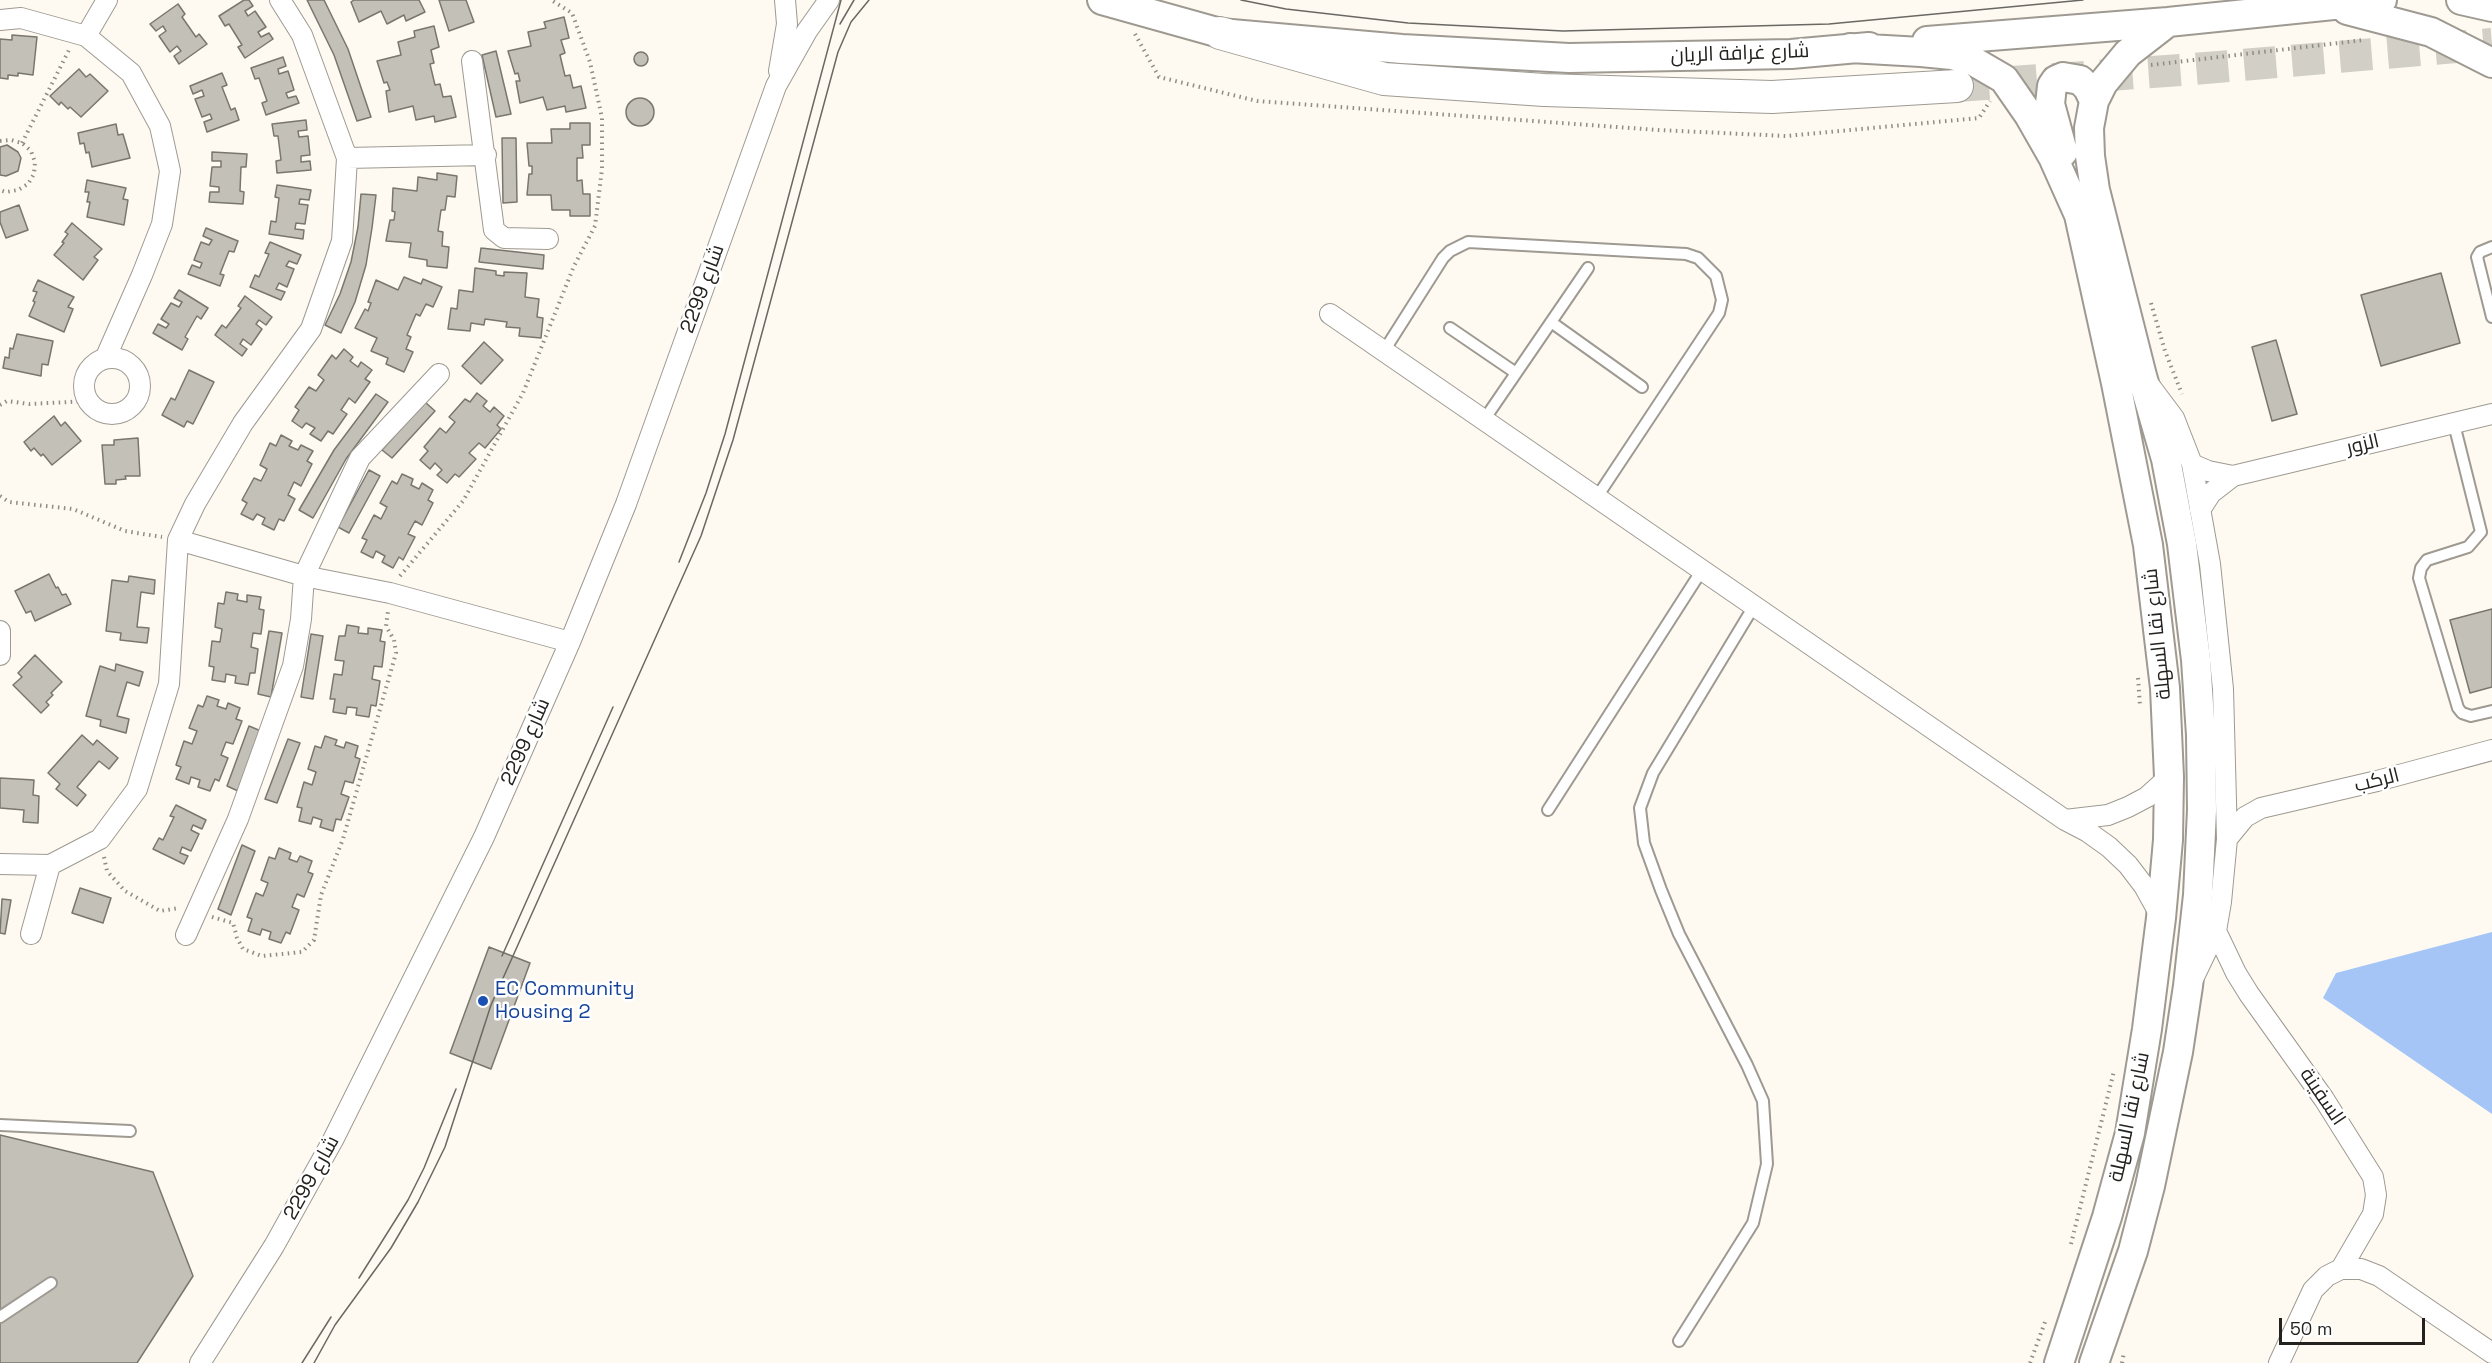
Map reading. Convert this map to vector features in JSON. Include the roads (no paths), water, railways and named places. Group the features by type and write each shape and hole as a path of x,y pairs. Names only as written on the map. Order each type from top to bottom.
{"main road":[{"path":"1220,33 1384,79 1453,84 1544,90 1772,97 1957,86"}],"street":[{"path":"86,36 107,0"},
{"path":"0,864 50,865 100,839 136,789 169,684 178,540 195,504 243,423 310,328 342,241 347,158 302,35 280,0"},
{"name":"شارع 2299","path":"776,86 787,24 785,0"},
{"name":"شارع 2299","path":"200,1363 274,1246 333,1140 484,837 570,642 626,504 776,86 807,31 829,0"},
{"name":"شارع غرافة الريان","path":"1102,0 1220,33 1402,49 1569,58 1791,54 2168,22 2382,0"},
{"path":"2461,0 2492,7"},
{"path":"2333,6 2431,32 2492,63"},
{"path":"0,20 21,18 86,36 131,73 160,126 170,171 162,224 118,327 113,359"},
{"name":"شارع نقا السهلة","path":"2094,1363 2133,1251 2150,1186 2178,1052 2198,895 2202,810 2201,735 2196,660 2182,544 2166,459 2142,376 2095,190 2089,128 2094,101 2103,83 2128,53 2168,22"},
{"name":"شارع نقا السهلة","path":"1850,48 1952,55 1973,61 2004,79 2029,115 2048,148 2079,215 2116,383 2148,545 2165,688 2169,777 2168,840 2161,918 2147,1029 2130,1133 2107,1217 2059,1363"},
{"path":"472,61 494,230 504,238 548,239"},
{"path":"2079,215 2053,116 2050,93 2056,80 2063,77 2080,80 2088,88 2094,101"},
{"path":"347,158 486,155"},
{"path":"1330,314 2065,820 2102,842 2128,865 2144,886 2161,918"},
{"path":"113,359 130,364 139,379 138,396 134,403 127,409 110,414 102,412 88,401 84,384 86,376 96,362 113,359"},
{"path":"186,935 238,819 293,666 301,619 304,576 360,458 439,374"},
{"name":"شارع نقا السهلة","path":"2142,376 2174,418 2192,464 2218,633 2223,689 2227,839 2216,932 2205,959 2188,986"},
{"name":"الزور","path":"2200,510 2211,493 2233,476 2492,414"},
{"name":"الزور","path":"2192,464 2208,471 2233,476"},
{"path":"178,540 304,576 390,593 570,642"},
{"path":"0,631 0,655"},
{"name":"الركب","path":"2227,839 2245,817 2261,808 2377,781 2492,750"},
{"path":"2065,820 2108,815 2128,807 2147,797 2169,777"},
{"path":"2227,786 2242,801 2261,808"},
{"path":"31,934 50,865"},
{"name":"السفينة","path":"2216,932 2236,973 2324,1099 2373,1178 2376,1195 2373,1214 2341,1269 2327,1276 2313,1290 2279,1363"},
{"path":"2341,1269 2361,1269 2379,1276 2492,1353"},
{"path":"2105,1363 2106,1328"}],"lane":[{"path":"1384,351 1443,258 1450,251 1468,243 1686,254 1698,258 1708,265 1716,276 1722,300 1719,313 1597,498"},
{"path":"2492,247 2480,252 2476,257 2492,317"},
{"path":"1484,420 1588,268"},
{"path":"1551,322 1642,387"},
{"path":"1450,328 1516,373"},
{"path":"2454,424 2481,532 2471,546 2427,560 2421,568 2419,578 2458,708 2471,716 2492,711"},
{"path":"2481,532 2492,536"},
{"path":"1548,810 1702,570"},
{"path":"1679,1341 1753,1222 1767,1164 1762,1101 1742,1055 1679,934 1644,843 1640,808 1653,773 1754,606"},
{"path":"0,1125 130,1131"},
{"path":"0,1317 51,1283"}],"water":[{"path":"2492,932 2492,1114 2323,998 2336,973"}],"tunnel":[{"path":"1957,86 2492,44"}],"tram line":[{"path":"679,562 706,493 725,434 841,0"},
{"path":"840,24 854,0"},
{"path":"314,1363 335,1325 391,1248 418,1202 445,1147 491,1005 701,536 733,440 838,52 851,22 869,0"},
{"path":"1241,0 1286,9 1408,23 1563,31 1829,24 2083,0"},
{"path":"502,956 613,707"},
{"path":"359,1278 408,1200 424,1168 456,1089"},
{"path":"302,1363 331,1317"}],"place":[{"name":"EC Community Housing 2","path":"483,1001"}]}
